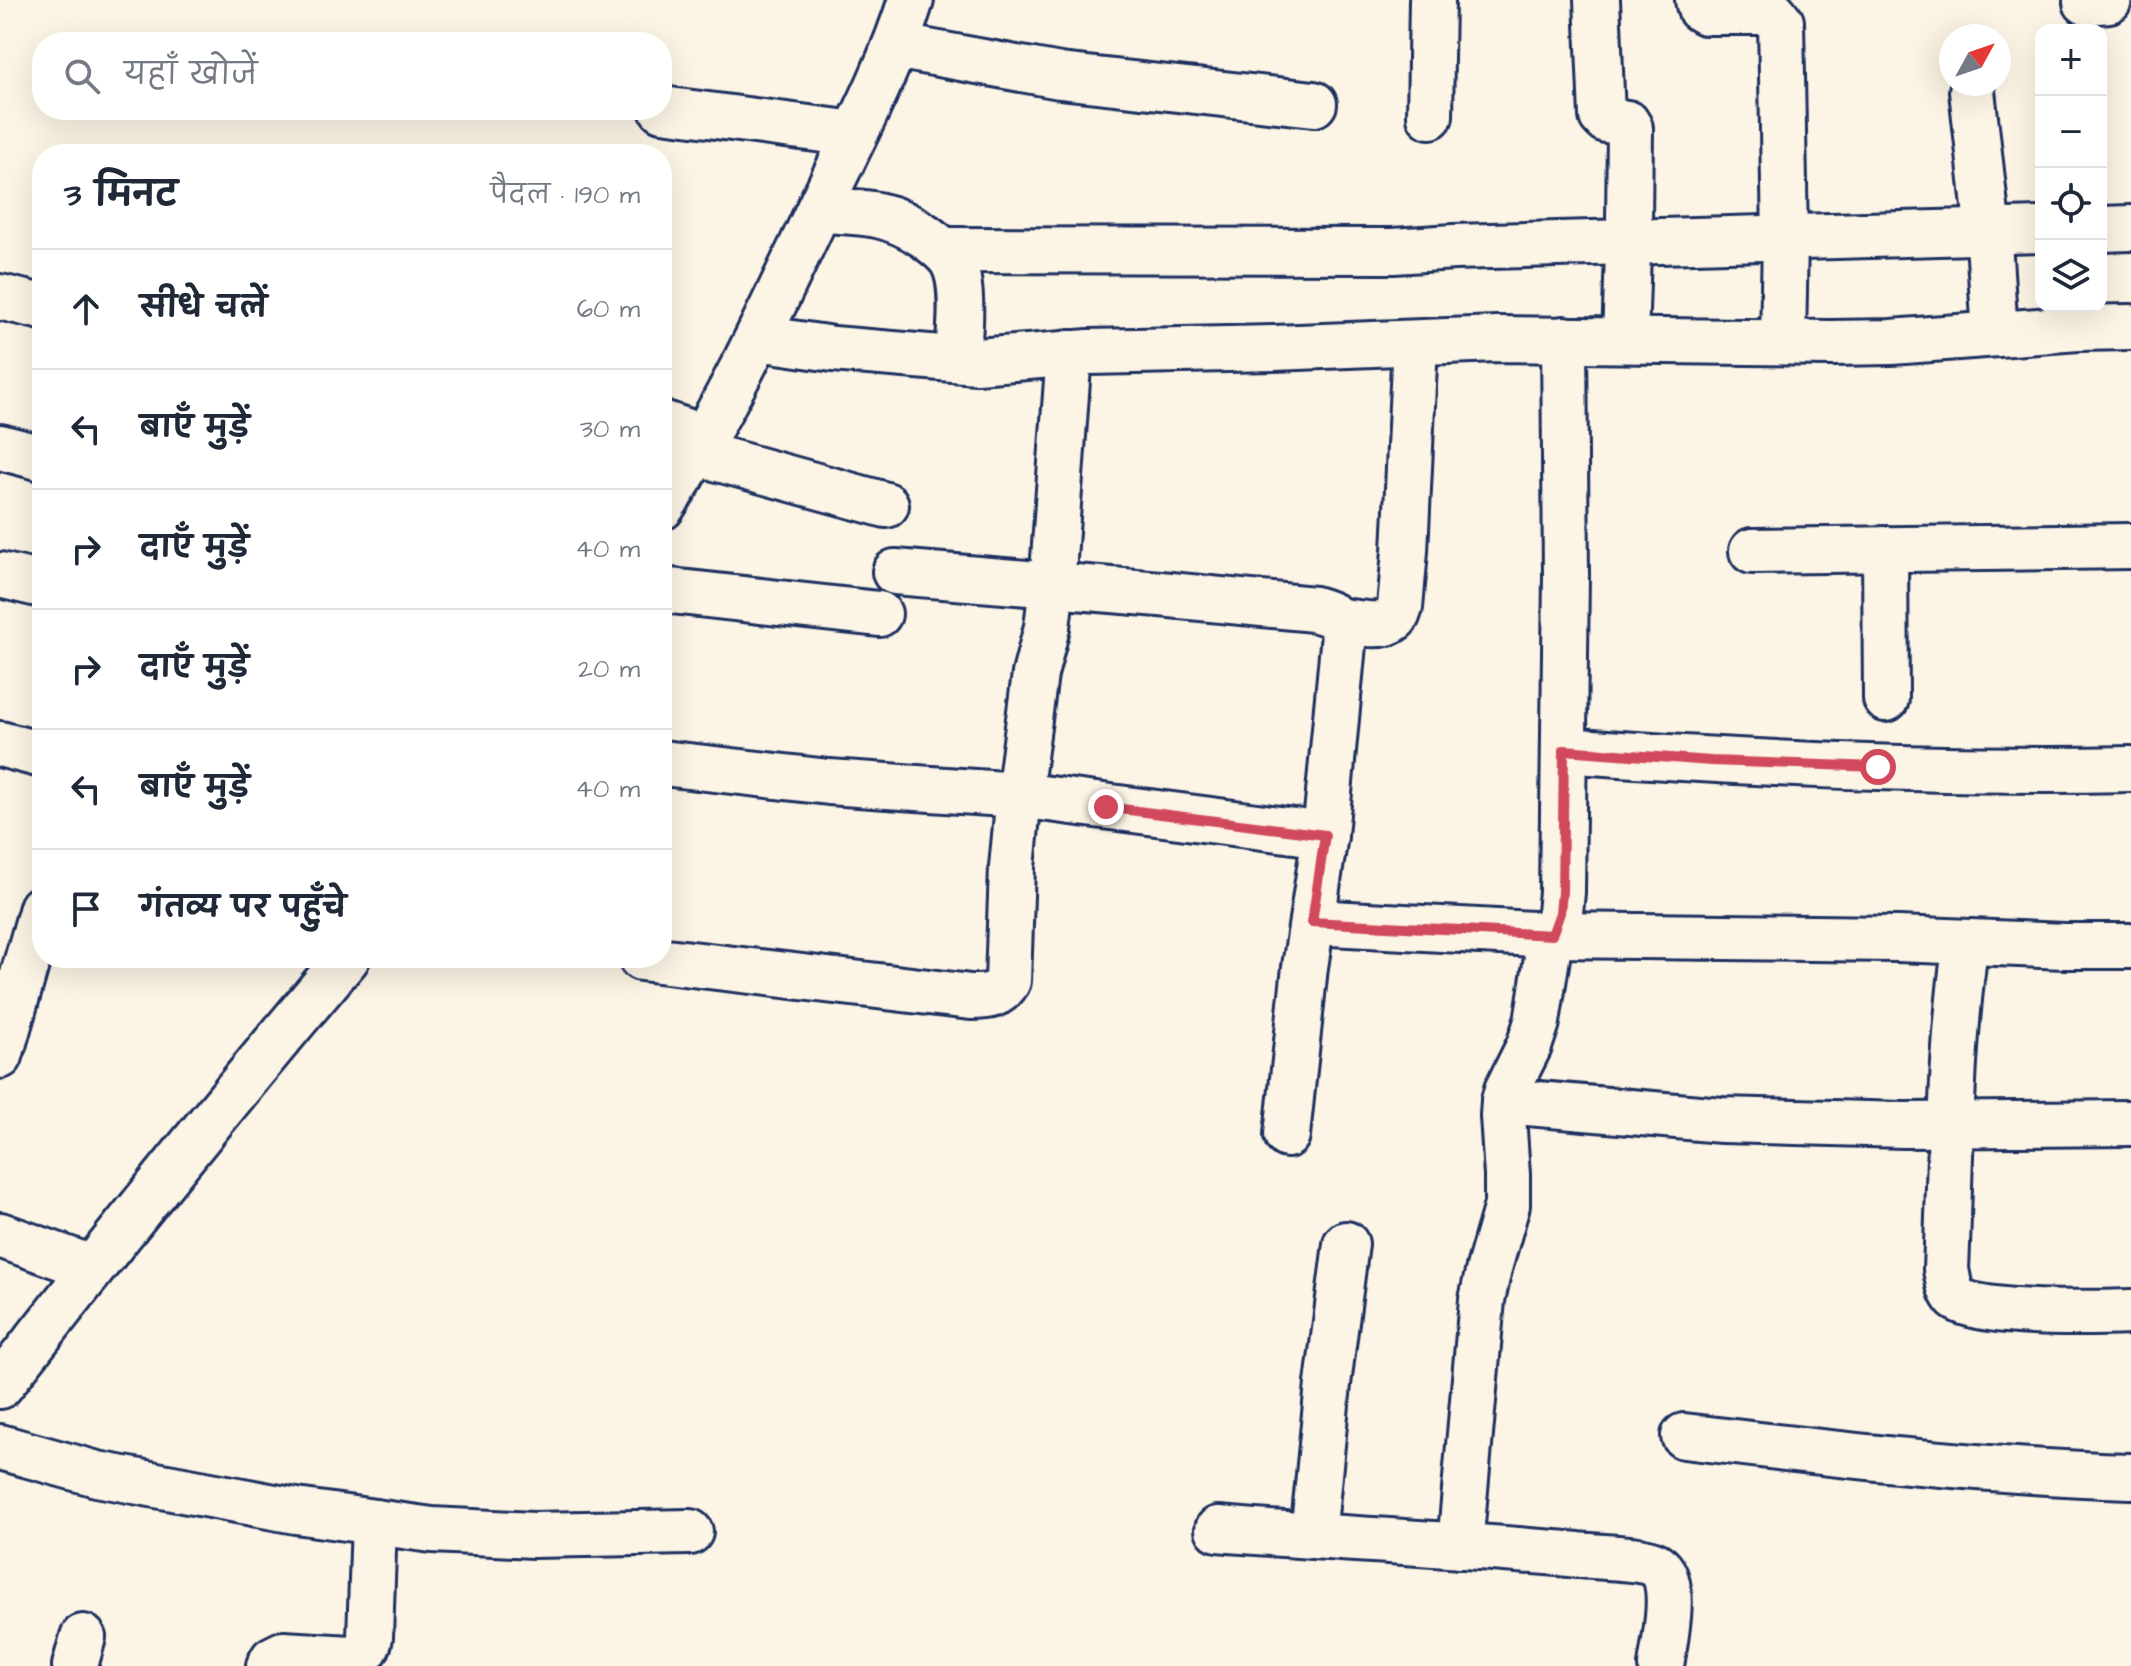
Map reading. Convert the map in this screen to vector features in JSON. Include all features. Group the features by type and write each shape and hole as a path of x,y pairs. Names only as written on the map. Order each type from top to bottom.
{"street":[{"path":"672,492 702,445 775,305 878,89 911,0"},
{"path":"1430,116 1432,0"},
{"path":"1597,0 1602,116 1606,120 1627,123 1630,128 1625,340"},
{"path":"1698,0 1700,9 1705,12 1768,12 1774,13 1781,22 1785,238 1783,342"},
{"path":"895,46 1060,76 1314,104"},
{"path":"1973,96 1988,231 1995,334"},
{"path":"672,110 855,134"},
{"path":"819,210 887,216 910,226 943,250 957,275 957,359"},
{"path":"2107,229 2131,228"},
{"path":"943,250 1393,251 2035,230"},
{"path":"0,297 32,305"},
{"path":"758,338 833,349 977,361 1069,353 1497,339 1891,342 2131,327"},
{"path":"1460,1546 1482,1300 1507,1205 1504,1101 1537,1022 1562,892 1566,494 1564,339"},
{"path":"895,572 1314,609 1329,613 1340,621 1385,623 1393,620 1400,607 1405,551 1415,343"},
{"path":"672,962 971,997 995,995 1003,990 1008,981 1012,867 1019,795 1035,674 1047,627 1052,586 1069,353"},
{"path":"672,428 702,445 886,505"},
{"path":"0,447 32,455"},
{"path":"1752,551 2131,546"},
{"path":"1885,549 1886,699"},
{"path":"0,575 32,583"},
{"path":"672,591 879,614"},
{"path":"1287,1135 1305,967 1325,835 1344,634 1340,621"},
{"path":"0,744 32,752"},
{"path":"1564,750 1711,761 1878,767 2059,771 2131,769"},
{"path":"672,764 829,782 1019,795 1325,835"},
{"path":"1312,922 1552,935 1898,939 2131,946"},
{"path":"1966,942 1960,991 1946,1269 1948,1283 1954,1296 1965,1304 2009,1310 2131,1312"},
{"path":"0,1056 32,943"},
{"path":"0,1386 252,1070 339,968"},
{"path":"1504,1101 1722,1120 1953,1125 2131,1123"},
{"path":"0,1235 92,1268"},
{"path":"1313,1536 1346,1244"},
{"path":"1684,1436 1954,1467 2131,1476"},
{"path":"0,1447 97,1474 296,1511 432,1530 493,1535 690,1532"},
{"path":"269,1666 273,1659 283,1654 351,1658 361,1655 368,1646 374,1522"},
{"path":"1218,1529 1640,1561 1657,1566 1665,1576 1669,1591 1661,1666"}],"route":[{"path":"1106,807 1325,835 1312,922 1552,935 1560,913 1562,892 1564,750 1711,761 1878,767"}]}
